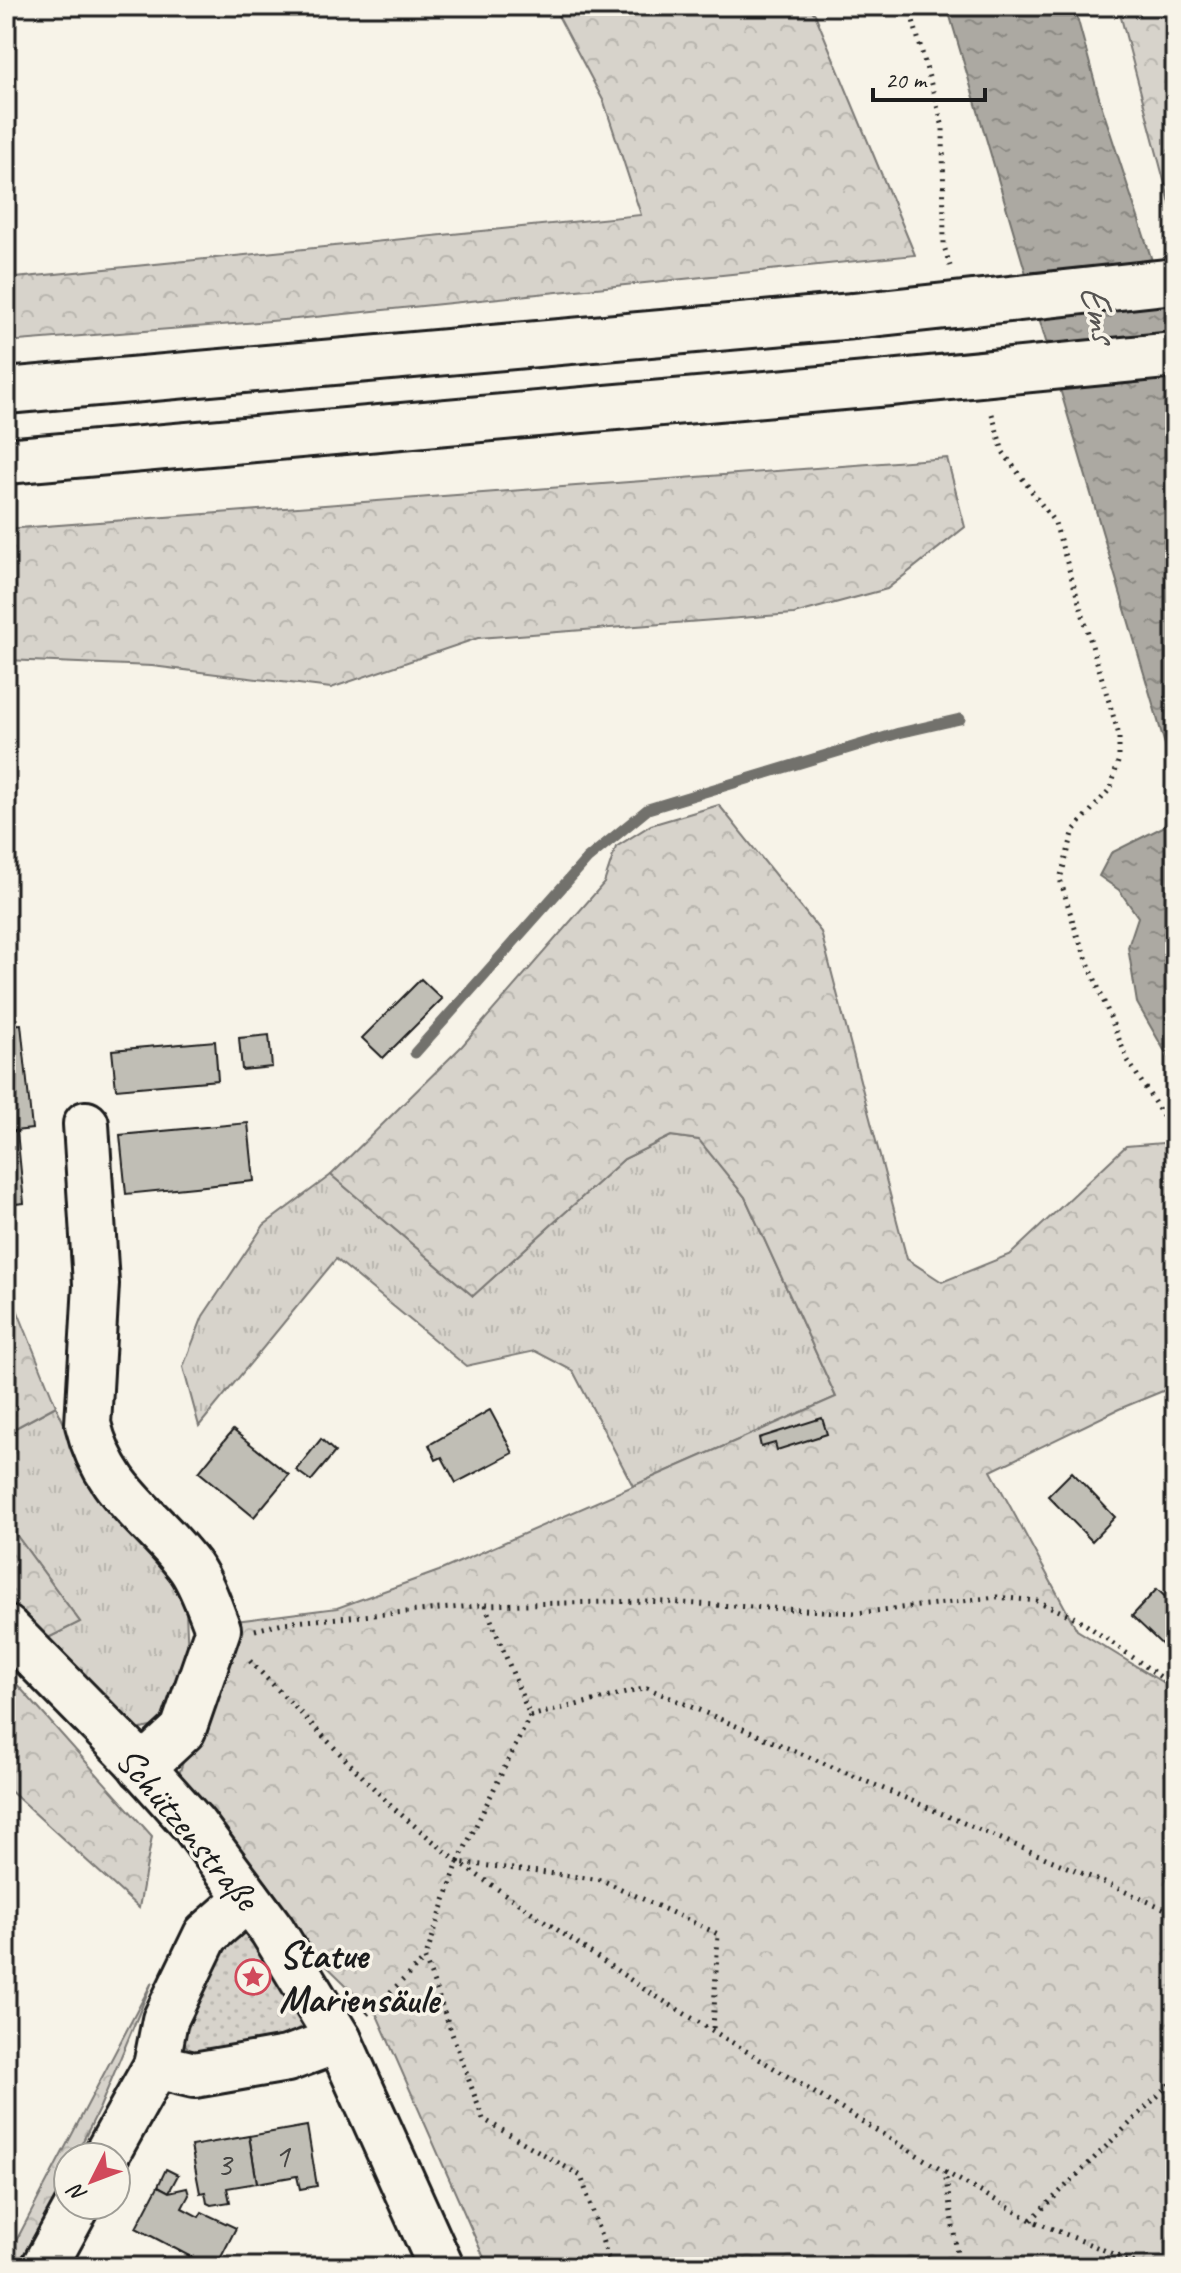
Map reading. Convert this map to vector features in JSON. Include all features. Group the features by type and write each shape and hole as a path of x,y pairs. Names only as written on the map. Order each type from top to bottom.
{"main road":[{"path":"6,391 853,316 1175,281"},
{"path":"6,461 1175,355"},
{"path":"86,1124 96,1284 88,1424 93,1446 122,1495 191,1569 218,1629 183,1730 142,1768"},
{"name":"Schützenstraße","path":"6,1628 194,1825 350,2030 441,2267"},
{"path":"114,2141 156,2066 165,2020 206,1935 248,1898"},
{"path":"156,2066 194,2075 287,2059 350,2030"},
{"path":"44,2267 69,2221"}],"path":[{"path":"909,6 943,127 944,246 953,275"},
{"path":"990,408 1003,452 1055,523 1119,735 1119,758 1111,788 1074,830 1060,879 1077,935 1127,1059 1175,1135"},
{"path":"218,1629 254,1630 283,1623 485,1605 646,1601 857,1613 997,1597 1037,1601 1078,1619 1175,1687"},
{"path":"350,2030 425,1959 458,1862 530,1716 485,1605"},
{"path":"218,1629 392,1807 458,1862 644,1989 945,2172 1031,2220 1145,2267"},
{"path":"530,1716 647,1688 1175,1913"},
{"path":"458,1862 602,1880 718,1934 713,2030"},
{"path":"425,1959 483,2119 581,2176 611,2267"},
{"path":"1031,2220 1175,2079"},
{"path":"945,2172 959,2267"}],"green space":[{"path":"553,6 808,6 815,14 915,255 296,319 6,342 6,279 641,215 604,102"},
{"path":"1118,6 1175,6 1175,222"},
{"path":"947,458 965,527 887,589 794,614 478,638 331,688 152,666 6,660 6,529"},
{"path":"719,805 821,932 907,1259 942,1282 1011,1254 1126,1146 1175,1142 1175,1386 1119,1409 991,1471 1077,1630 1175,1690 1175,2267 488,2267 377,2015 268,1909 174,1790 228,1622 337,1608 439,1571 836,1397 745,1197 699,1140 671,1136 624,1159 473,1296 331,1175 462,1046 604,883 616,847 651,825"},
{"path":"671,1136 700,1140 745,1197 836,1397 633,1486 573,1371 535,1351 466,1366 336,1259 199,1426 183,1367 203,1316 264,1225 331,1175 473,1296 624,1159"},
{"path":"6,1282 56,1406 6,1433"},
{"path":"56,1406 84,1468 179,1585 186,1611 188,1658 175,1702 155,1726 122,1733 38,1643 80,1622 6,1521 6,1433"},
{"path":"6,1521 80,1622 38,1643 6,1604"},
{"path":"6,1672 152,1836 139,1908 6,1787"},
{"path":"248,1898 339,2040 192,2053 165,2020"},
{"path":"152,1982 83,2141 68,2141"},
{"path":"52,2172 52,2204 22,2267 6,2267 6,2260"}],"water":[{"name":"Ems","path":"947,6 1074,6 1100,101 1175,331 1175,785 1171,765"},
{"path":"1175,806 1175,1069 1137,1003 1128,947 1138,917 1119,890 1099,876 1111,853 1163,827"}],"building":[{"path":"421,979 442,999 383,1058 362,1038"},
{"path":"21,1024 32,1129 6,1132 6,1025"},
{"path":"269,1035 272,1067 242,1070 239,1038"},
{"path":"215,1041 218,1080 116,1089 112,1050"},
{"path":"248,1123 254,1181 126,1194 120,1135"},
{"path":"17,1131 24,1203 6,1205 6,1132"},
{"path":"490,1410 513,1453 456,1483 442,1457 436,1460 429,1445"},
{"path":"822,1418 827,1434 777,1450 775,1443 761,1447 759,1438"},
{"path":"233,1430 289,1475 254,1517 199,1472"},
{"path":"321,1439 335,1452 311,1481 296,1470"},
{"path":"1072,1472 1115,1517 1092,1541 1048,1496"},
{"path":"1157,1589 1175,1606 1175,1657 1132,1616"},
{"path":"307,2126 317,2186 300,2189 297,2176 257,2183 249,2136"},
{"path":"249,2136 257,2183 227,2188 230,2202 207,2203 205,2192 200,2193 191,2146"},
{"path":"166,2169 178,2175 169,2192 158,2186"},
{"path":"158,2186 169,2192 187,2188 189,2195 182,2208 199,2217 202,2212 236,2228 216,2267 210,2267 136,2228"}],"waterway":[{"path":"415,1053 587,859 648,809 899,733 960,719"}],"place":[{"name":"Statue Mariensäule","path":"253,1977"}]}
